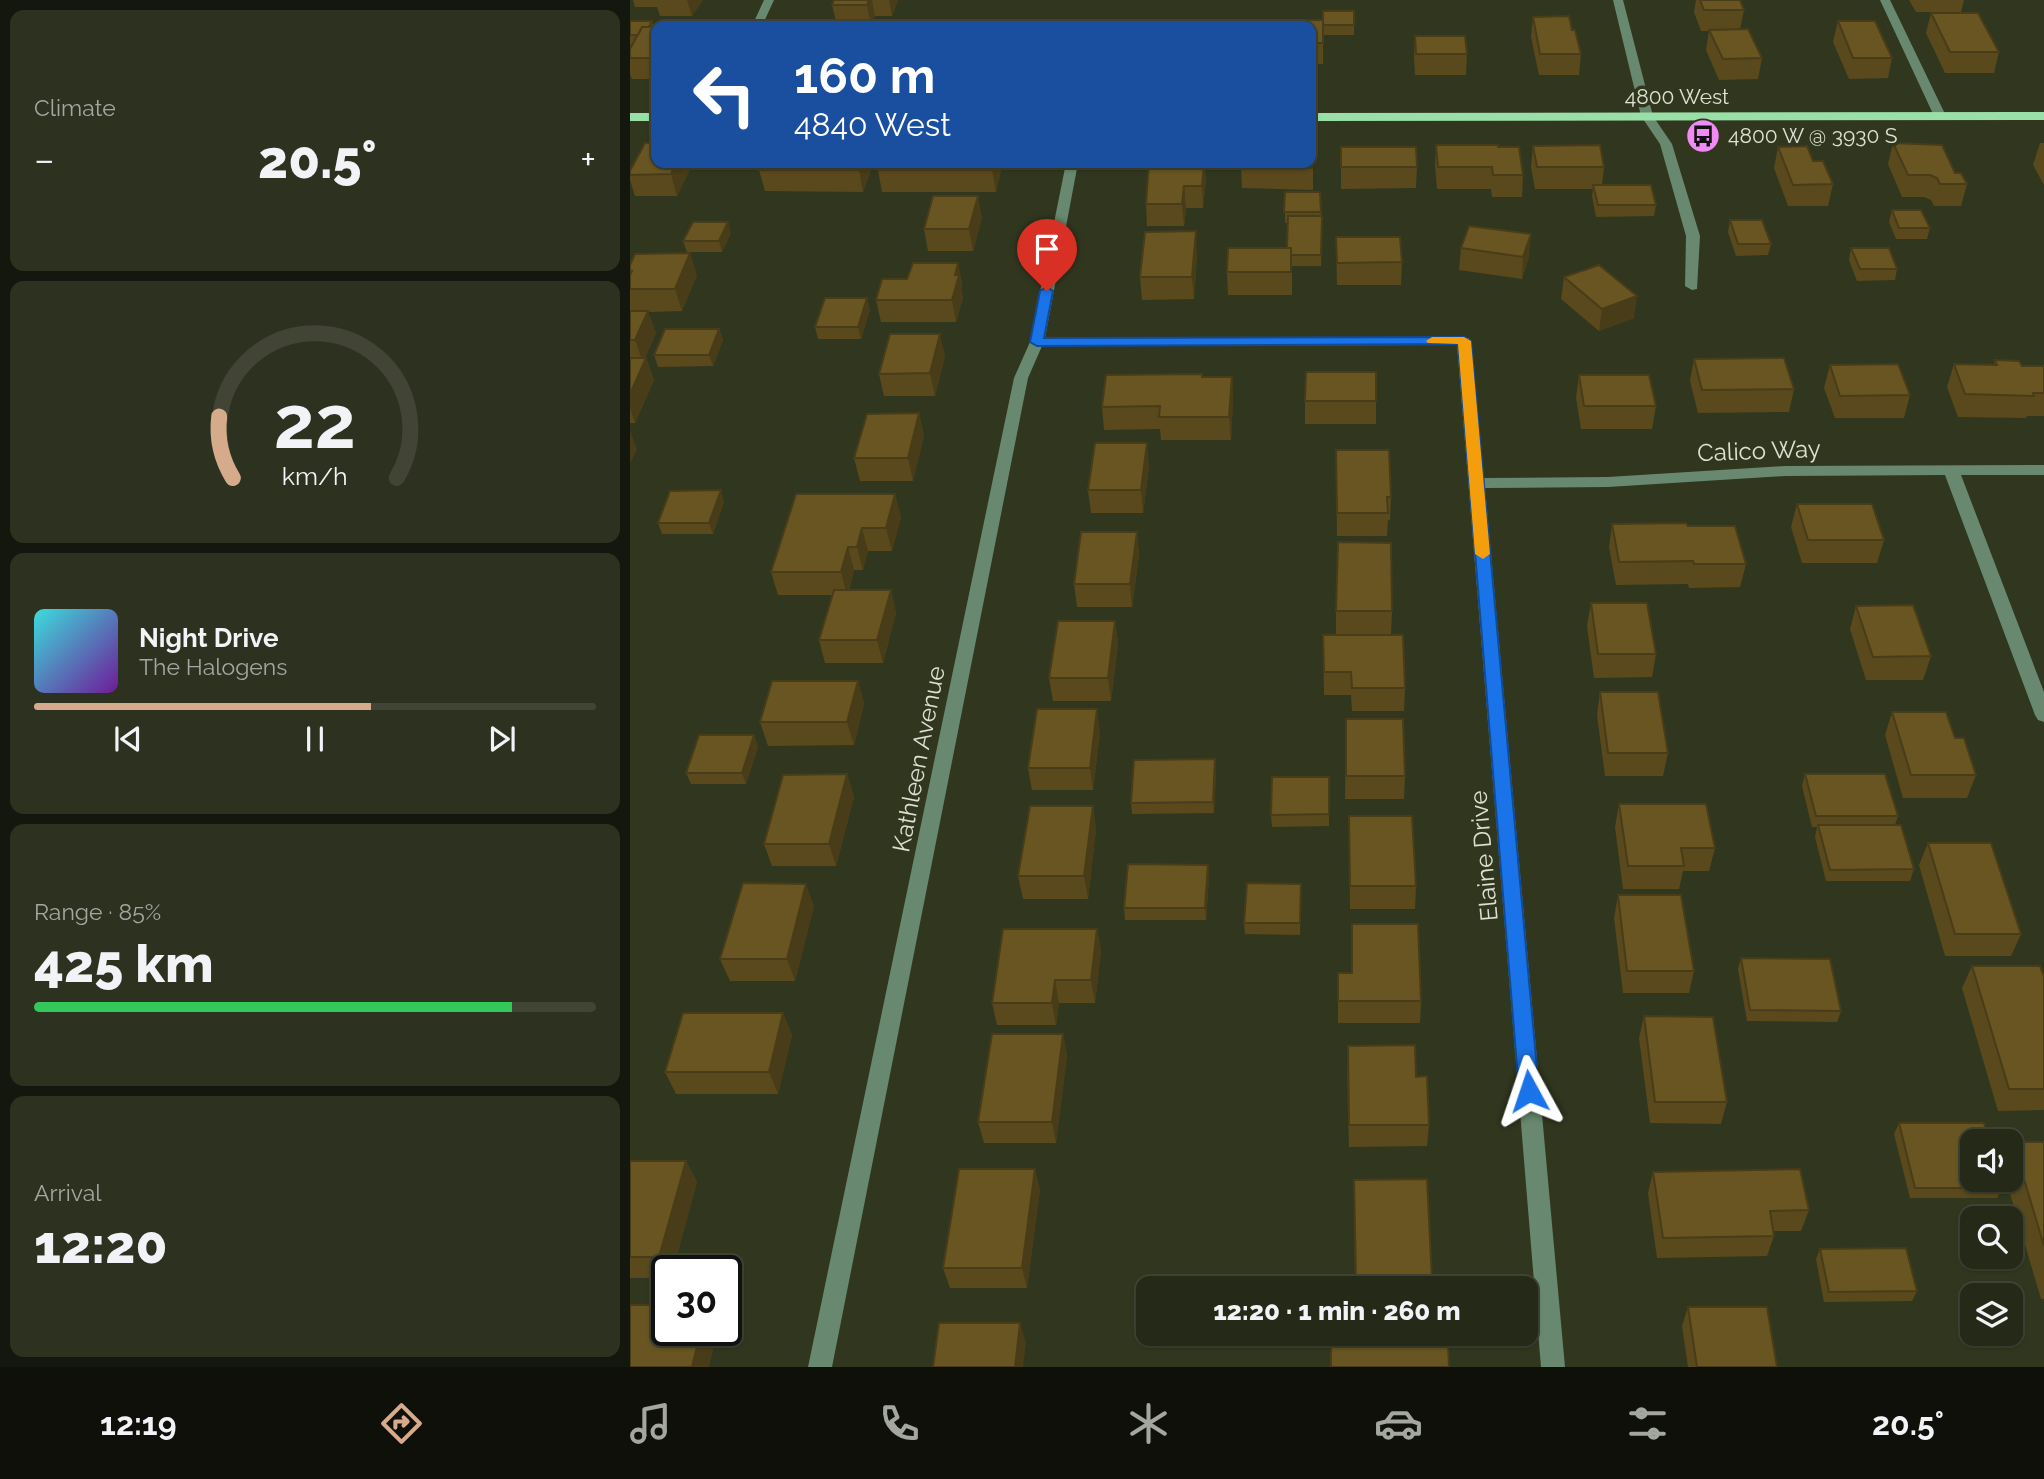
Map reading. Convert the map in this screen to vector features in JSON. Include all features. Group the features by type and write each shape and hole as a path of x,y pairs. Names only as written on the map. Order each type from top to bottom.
{"main road":[{"name":"4800 West","path":"1316,117 2044,116"},
{"path":"630,117 651,117"}],"street":[{"path":"759,21 769,0"},
{"path":"1618,0 1647,116 1666,144 1693,236 1692,286"},
{"path":"1885,0 1940,116"},
{"name":"Kathleen Avenue","path":"820,1367 1021,378 1037,342 1071,168"},
{"name":"Elaine Drive","path":"1037,342 1464,341 1553,1367"},
{"path":"1951,470 2044,715"},
{"name":"Calico Way","path":"1476,482 1608,482 1785,471 2044,470"}],"building":[{"path":"834,0 869,0 867,5 832,5"},
{"path":"1700,0 1740,0 1744,10 1704,10"},
{"path":"1323,11 1354,11 1354,25 1323,25"},
{"path":"1931,13 1978,13 1999,52 1950,52"},
{"path":"1569,16 1581,54 1540,54 1533,17"},
{"path":"1323,20 1323,43 1316,43 1316,21 1280,21"},
{"path":"630,21 651,21 649,27 642,27 638,35 630,35"},
{"path":"1838,21 1875,21 1892,58 1853,58"},
{"path":"651,26 651,58 630,58 630,49 642,27"},
{"path":"1748,29 1762,58 1723,59 1709,30"},
{"path":"1415,36 1465,36 1467,54 1416,54"},
{"path":"645,143 651,143 651,168 674,168 671,174 630,175"},
{"path":"1893,143 1942,145 1955,173 1961,173 1967,184 1940,184 1937,178 1930,175 1908,175"},
{"path":"1436,145 1519,147 1523,175 1493,175 1492,167 1438,167"},
{"path":"1600,145 1604,167 1537,167 1533,146"},
{"path":"1807,146 1813,161 1823,161 1833,184 1793,185 1778,147"},
{"path":"1341,147 1416,147 1417,167 1341,167"},
{"path":"760,168 860,168 859,170 759,170"},
{"path":"879,168 993,168 992,170"},
{"path":"1149,168 1204,168 1202,186 1184,186 1182,204 1146,204"},
{"path":"1593,185 1651,185 1656,205 1598,205"},
{"path":"1285,192 1320,192 1321,212 1284,212"},
{"path":"933,196 978,196 969,229 924,229"},
{"path":"1892,210 1921,210 1930,228 1899,228"},
{"path":"1288,216 1322,216 1321,255 1291,255 1291,248 1287,248"},
{"path":"1730,220 1762,220 1771,244 1738,244"},
{"path":"693,222 728,222 719,241 683,241"},
{"path":"1469,226 1531,234 1523,257 1461,248"},
{"path":"1196,231 1192,277 1140,277 1145,232"},
{"path":"1336,237 1400,237 1402,262 1337,263"},
{"path":"1228,248 1291,248 1291,272 1227,272"},
{"path":"1851,248 1889,248 1897,269 1860,269"},
{"path":"690,253 675,289 630,289 630,265 635,254"},
{"path":"913,263 958,263 955,275 959,275 952,300 876,300 882,279 907,279"},
{"path":"1599,265 1637,296 1602,309 1564,277"},
{"path":"825,298 867,298 858,327 815,327"},
{"path":"630,311 648,311 635,340 630,340"},
{"path":"665,329 719,329 709,355 654,355"},
{"path":"890,334 940,334 930,373 879,374"},
{"path":"630,358 646,358 630,394"},
{"path":"1784,358 1794,389 1702,390 1694,359"},
{"path":"1995,360 2019,361 2022,366 2044,366 2044,393 2033,393 2034,396 1965,394 1954,364 1997,365"},
{"path":"1898,364 1910,395 1840,396 1830,365"},
{"path":"1306,372 1376,372 1376,401 1305,401"},
{"path":"1202,374 1202,377 1232,377 1229,417 1159,417 1160,406 1102,407 1106,375"},
{"path":"1579,375 1649,375 1656,406 1584,406"},
{"path":"919,413 908,458 854,458 867,414"},
{"path":"1095,443 1147,443 1141,490 1088,490"},
{"path":"1336,450 1389,450 1391,497 1387,497 1388,513 1337,513"},
{"path":"721,490 709,523 658,523 670,491"},
{"path":"796,494 895,494 886,528 862,528 857,547 848,547 841,572 771,572"},
{"path":"1797,504 1872,504 1884,540 1808,540"},
{"path":"1686,523 1688,526 1735,526 1746,564 1694,564 1693,561 1619,562 1612,524"},
{"path":"1081,532 1137,532 1130,584 1074,584"},
{"path":"1338,542 1391,543 1392,611 1336,611"},
{"path":"834,590 891,590 877,640 819,640"},
{"path":"1591,603 1647,603 1656,654 1598,654"},
{"path":"1913,605 1931,656 1873,657 1856,606"},
{"path":"1058,621 1115,621 1108,678 1049,678"},
{"path":"1323,635 1403,635 1405,688 1352,688 1351,672 1324,672"},
{"path":"772,681 858,681 847,722 760,722"},
{"path":"1600,692 1658,692 1668,753 1608,753"},
{"path":"1037,709 1097,709 1090,768 1028,768"},
{"path":"1892,712 1946,712 1955,738 1964,738 1976,775 1911,775"},
{"path":"1346,719 1403,719 1405,776 1346,776"},
{"path":"699,735 754,735 742,773 686,773"},
{"path":"1215,759 1213,802 1131,803 1134,760"},
{"path":"847,774 829,844 764,844 783,775"},
{"path":"1805,774 1885,774 1898,816 1816,816"},
{"path":"1272,777 1329,777 1329,814 1271,815"},
{"path":"1619,804 1706,804 1715,848 1681,848 1684,866 1628,866"},
{"path":"1030,806 1093,806 1084,876 1018,876"},
{"path":"1349,816 1412,816 1416,886 1350,886"},
{"path":"1818,825 1901,825 1914,869 1830,870"},
{"path":"1928,843 1991,843 2021,934 1955,934"},
{"path":"1128,864 1208,865 1205,908 1124,908"},
{"path":"743,883 806,884 787,959 720,959"},
{"path":"1247,883 1301,884 1300,923 1244,923"},
{"path":"1618,895 1681,895 1694,971 1627,971"},
{"path":"1352,924 1418,924 1421,1001 1338,1001 1338,973 1352,973"},
{"path":"1003,929 1097,929 1091,980 1055,980 1052,1003 992,1003"},
{"path":"1741,958 1830,959 1841,1011 1750,1010"},
{"path":"1972,966 2040,966 2044,977 2044,1089 2009,1089"},
{"path":"683,1013 783,1013 769,1072 665,1072"},
{"path":"1644,1016 1713,1017 1727,1102 1655,1102"},
{"path":"992,1034 1063,1034 1052,1122 978,1122"},
{"path":"1415,1045 1416,1077 1427,1076 1429,1125 1349,1125 1348,1046"},
{"path":"1899,1123 1984,1123 1986,1129 1960,1129 1960,1188 1915,1188"},
{"path":"2023,1142 2044,1142 2044,1246 2023,1176"},
{"path":"630,1161 686,1161 660,1255 630,1257"},
{"path":"959,1169 1035,1169 1022,1268 943,1268"},
{"path":"1800,1169 1809,1210 1770,1211 1774,1236 1663,1238 1653,1172"},
{"path":"1427,1179 1432,1276 1356,1276 1354,1180"},
{"path":"1906,1248 1917,1291 1829,1292 1820,1249"},
{"path":"630,1305 651,1305 651,1346 697,1346 692,1367 630,1367"},
{"path":"1688,1307 1767,1307 1777,1367 1697,1367"},
{"path":"939,1323 1020,1323 1015,1367 933,1367"},
{"path":"1331,1346 1448,1346 1449,1367 1331,1367"}],"slow traffic":[{"path":"1432,341 1464,341 1483,554"}],"place":[{"name":"4800 W @ 3930 S","path":"1703,136"}],"route":[{"path":"1047,291 1037,342 1464,341 1529,1091"}]}
